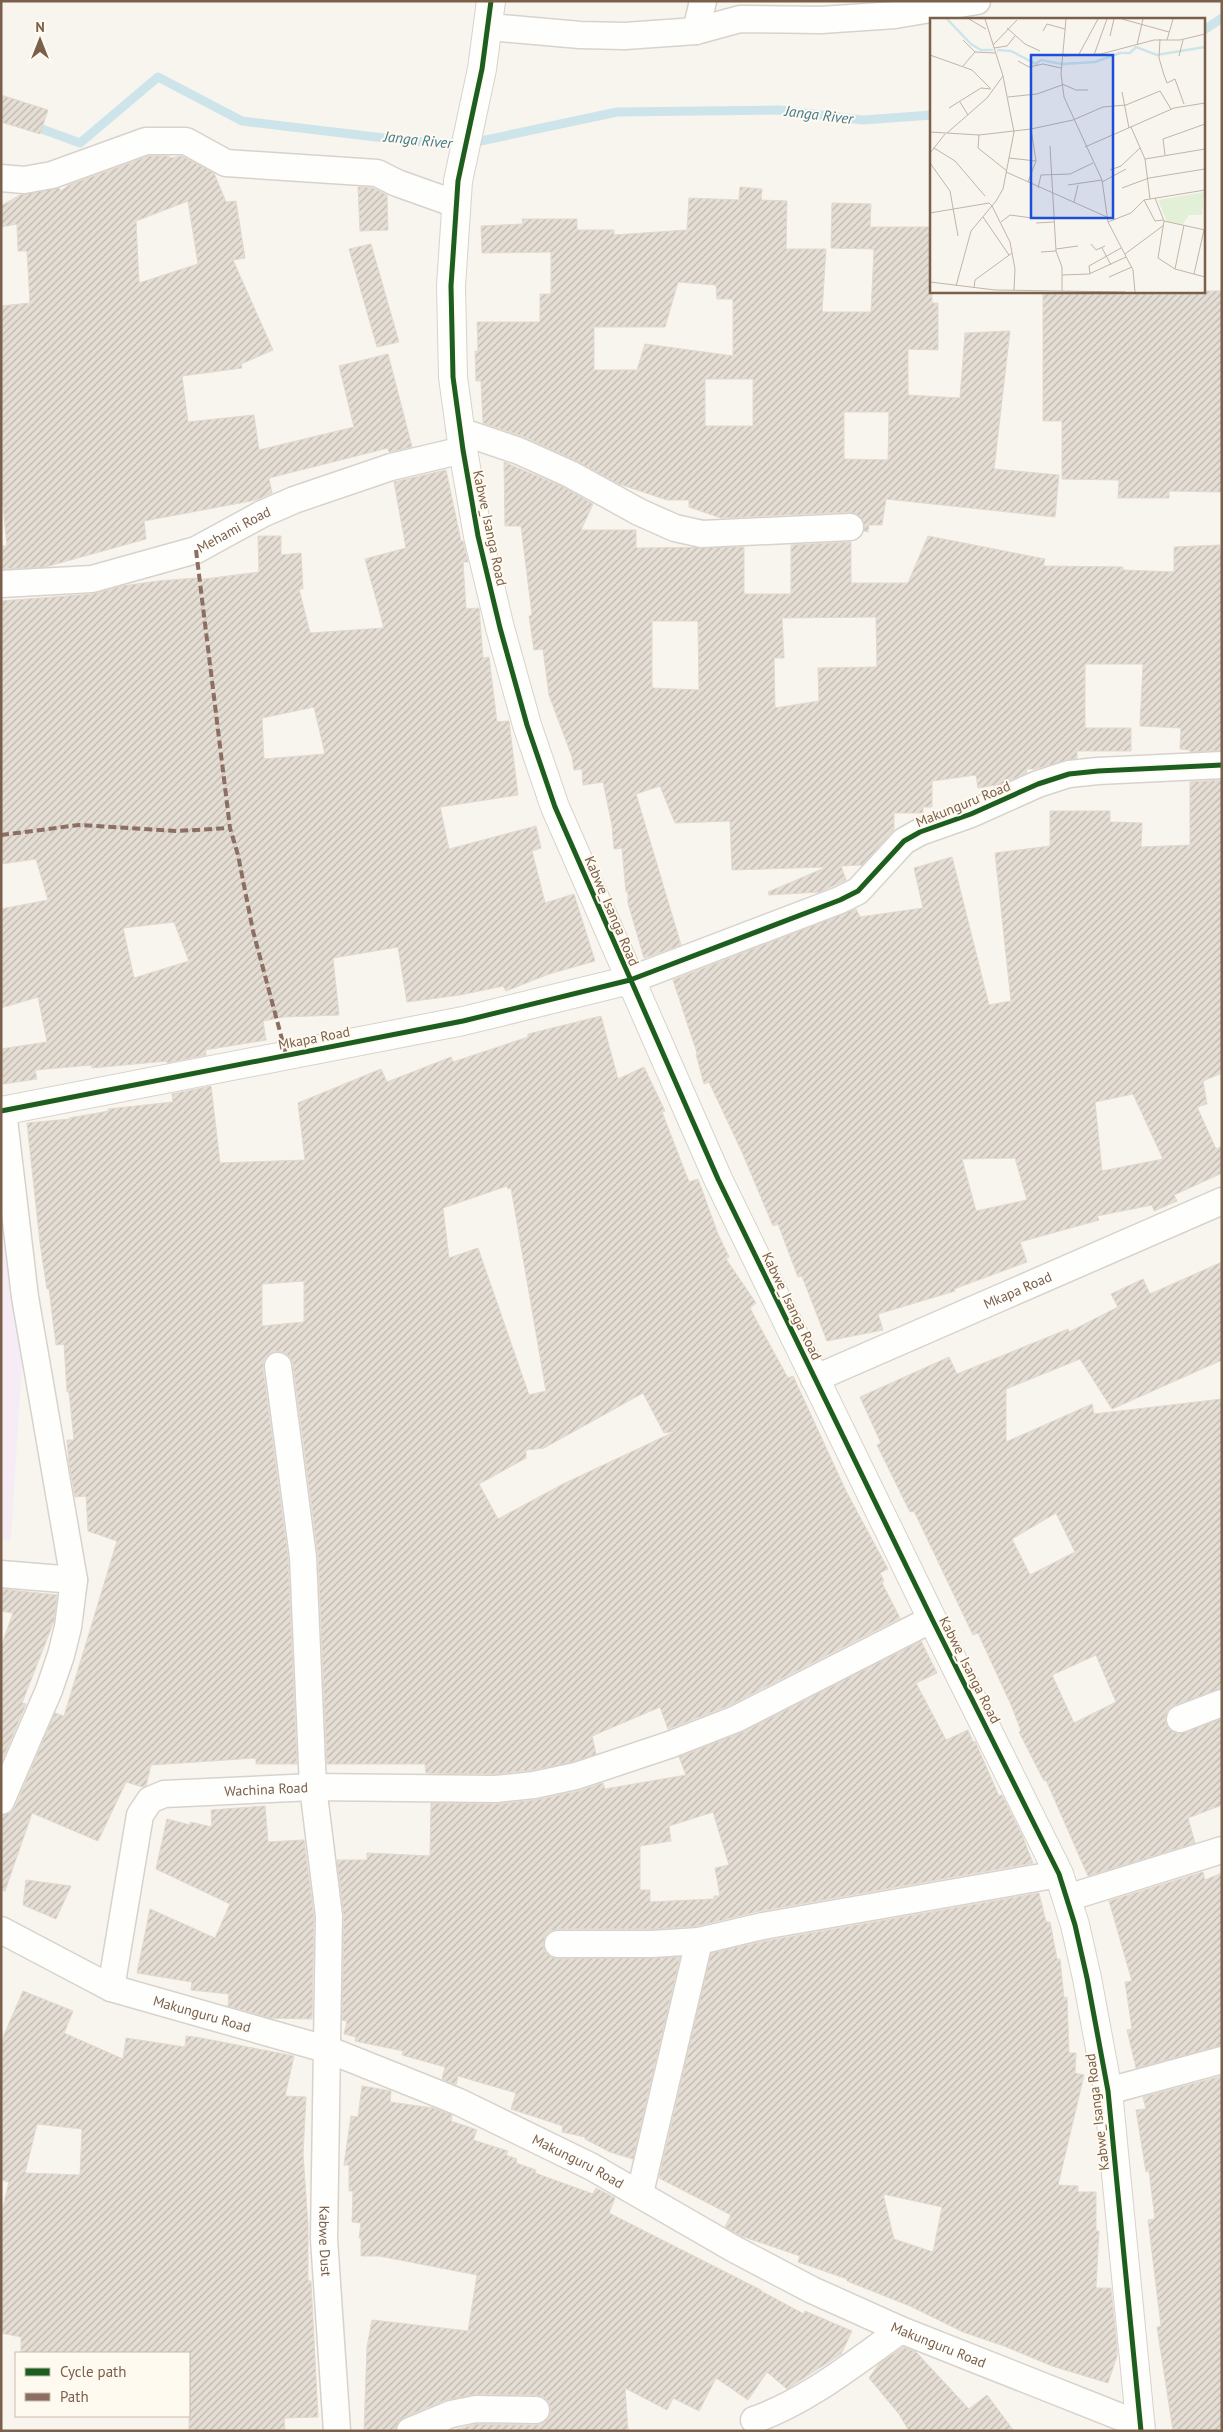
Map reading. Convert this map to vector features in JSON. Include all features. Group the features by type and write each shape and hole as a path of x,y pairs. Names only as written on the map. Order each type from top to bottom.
{"street":[{"path":"696,31 703,1"},
{"path":"490,14 580,35 625,36 696,31 740,19 822,20 896,15 945,4 977,1"},
{"name":"Kabwe_Isanga Road","path":"490,14 457,193 450,286 453,377 462,440 481,546 500,628 527,725 555,807 718,1179 1063,1886 1087,1978 1108,2091 1141,2428"},
{"path":"1,178 24,180 52,176 146,142 186,141 226,163 377,173 397,183 457,193"},
{"path":"462,440 519,451 562,470 639,512 675,528 702,534 850,527"},
{"name":"Mehami Road","path":"1,584 92,579 196,550 262,514 294,500 391,467 462,440"},
{"name":"Makunguru Road","path":"630,980 840,900 858,891 904,841 920,832 971,814 1038,784 1069,774 1098,771 1222,765"},
{"name":"Mkapa Road","path":"2,1111 463,1021 630,980"},
{"path":"1,1801 49,1690 61,1655 68,1627 74,1580 25,1297 2,1111"},
{"name":"Mkapa Road","path":"814,1379 1222,1201"},
{"name":"Kabwe Dust","path":"278,1366 303,1557 313,1787 329,1916 329,2050 324,2239 337,2431"},
{"path":"1,1574 74,1580"},
{"name":"Wachina Road","path":"111,1988 140,1815 150,1800 164,1794 313,1787 496,1789 534,1785 576,1776 669,1745 736,1719 932,1618"},
{"path":"1180,1719 1222,1704"},
{"path":"558,1944 652,1944 699,1941 763,1926 1063,1886 1222,1850"},
{"name":"Makunguru Road","path":"1,1930 111,1988 329,2050 459,2102 592,2167 743,2254 812,2290 901,2330 1141,2428"},
{"path":"640,2193 699,1941"},
{"path":"1108,2091 1222,2060"},
{"path":"754,2420 778,2411 837,2376 901,2330"},
{"path":"410,2431 451,2414 476,2410 536,2410"}],"shaded area":[{"path":"1,1220 31,1223 11,1540 1,1539"}],"building":[{"path":"1,95 48,110 40,134 1,122"},
{"path":"149,156 169,156 170,158 182,156 214,173 226,202 236,201 245,258 233,260 273,350 241,364 242,368 182,376 188,422 254,415 259,450 354,427 339,366 388,354 412,447 389,452 388,448 269,478 272,493 256,500 144,521 146,539 45,567 1,569 1,546 7,546 2,496 1,306 30,303 27,251 18,251 17,224 1,227 1,206 20,195 59,188 61,191 69,185","holes":["188,201 198,264 139,283 136,221"]},
{"path":"358,187 373,188 387,195 388,230 360,231"},
{"path":"740,187 762,189 761,200 787,201 786,249 826,249 822,312 871,312 874,249 831,248 832,203 871,204 870,227 930,227 930,292 932,292 932,303 938,303 938,350 908,349 908,395 960,398 965,333 1010,331 994,469 1059,475 1055,517 886,499 882,525 869,525 868,532 864,531 862,519 856,514 849,512 721,518 689,507 689,500 667,500 619,484 577,461 525,437 483,423 481,381 476,381 475,351 478,351 477,322 540,322 540,294 551,294 551,252 482,253 481,226 523,224 522,219 577,219 577,230 614,230 614,235 687,230 689,198 739,200","holes":["678,282 716,285 717,299 733,299 733,356 645,344 637,370 594,370 594,327 665,327","705,379 753,379 753,426 705,426","844,412 889,412 888,460 844,459"]},
{"path":"371,244 399,342 377,347 349,249"},
{"path":"1222,291 1222,492 1169,491 1169,498 1118,498 1119,480 1062,479 1062,421 1043,421 1043,293"},
{"path":"504,462 563,487 593,504 581,530 636,530 636,548 744,547 744,594 791,594 791,545 851,542 851,583 908,583 928,536 1045,559 1043,566 1123,567 1123,570 1174,572 1174,547 1220,545 1220,553 1222,553 1222,750 1190,752 1190,750 1180,749 1181,728 1140,726 1143,664 1085,664 1085,728 1131,728 1131,751 1077,751 1077,758 1034,769 1026,769 1027,773 1002,784 978,788 976,775 932,781 932,807 923,807 923,813 894,813 894,830 862,865 841,866 846,880 820,892 769,895 768,892 827,867 732,870 730,821 675,823 660,786 636,794 681,945 644,958 628,903 622,848 614,849 612,825 603,782 583,785 582,769 574,770 572,757 549,695 543,649 534,650 529,616 532,615 521,526 505,526","holes":["876,617 877,667 818,668 819,701 775,708 774,658 784,658 782,618","652,621 698,621 699,690 652,688"]},
{"path":"446,470 461,541 463,541 468,562 463,562 466,609 479,608 483,658 489,657 497,722 509,721 518,795 440,807 449,849 536,826 541,848 532,851 545,903 574,894 595,961 549,974 506,991 503,986 460,995 407,1002 398,947 333,958 339,1015 284,1017 263,1021 266,1040 205,1050 206,1055 167,1063 167,1061 92,1068 92,1065 35,1070 37,1079 3,1084 1,1049 47,1042 38,997 1,1008 1,909 48,900 36,859 1,864 1,601 93,594 122,586 158,581 197,578 197,580 259,572 258,536 281,536 281,555 301,553 303,589 299,589 310,633 384,628 365,559 406,548 394,482","holes":["314,707 325,754 264,759 262,718","174,922 189,961 134,978 123,928"]},
{"path":"1222,780 1222,1073 1203,1081 1207,1104 1197,1107 1216,1149 1222,1146 1222,1173 1174,1195 1177,1201 1154,1211 1152,1205 1097,1216 1099,1220 1020,1242 1027,1262 954,1289 955,1291 878,1314 883,1330 827,1341 802,1276 798,1277 778,1224 773,1226 742,1152 709,1082 704,1084 697,1053 673,980 856,909 860,917 923,908 914,868 952,857 989,1005 1011,1001 995,853 1050,846 1050,811 1110,811 1110,822 1142,823 1141,847 1190,845 1190,782","holes":["1133,1094 1163,1159 1102,1171 1095,1102","1015,1158 1027,1200 976,1211 962,1159"]},
{"path":"601,1016 618,1079 644,1067 665,1111 662,1112 689,1182 698,1179 718,1234 729,1257 726,1259 756,1303 750,1308 788,1378 793,1376 846,1491 888,1569 880,1573 884,1581 882,1583 900,1618 730,1705 668,1729 660,1707 592,1736 596,1754 572,1762 532,1770 495,1774 426,1773 425,1764 327,1764 318,1555 293,1364 290,1357 284,1352 276,1351 269,1354 264,1360 263,1368 288,1558 297,1764 256,1764 256,1758 151,1765 146,1786 143,1787 126,1782 98,1841 32,1813 5,1891 1,1890 1,1816 10,1813 15,1807 55,1713 64,1716 117,1541 88,1531 86,1496 75,1497 67,1440 74,1440 69,1392 67,1392 64,1344 56,1345 49,1289 47,1289 40,1243 27,1123 70,1119 109,1111 108,1109 173,1102 172,1094 211,1086 220,1163 305,1160 298,1103 381,1069 387,1082 451,1057 453,1062 528,1037 528,1034","holes":["507,1186 508,1189 511,1188 546,1391 529,1395 478,1248 449,1258 443,1208","304,1281 304,1322 262,1326 262,1284","643,1393 664,1433 676,1431 563,1484 498,1519 479,1484 526,1458 526,1450 544,1448"]},
{"path":"1222,1262 1222,1360 1112,1409 1080,1359 1006,1389 1006,1442 1092,1404 1094,1414 1222,1399 1222,1688 1175,1705 1168,1710 1165,1717 1166,1725 1170,1730 1178,1734 1222,1719 1222,1805 1188,1818 1195,1843 1088,1876 1046,1780 1044,1781 1019,1732 1021,1731 1012,1707 978,1633 973,1635 914,1511 910,1512 877,1445 881,1443 860,1397 949,1357 957,1374 1068,1329 1069,1332 1118,1307 1111,1294 1143,1279 1150,1294","holes":["1056,1513 1075,1552 1030,1575 1012,1539","1096,1655 1116,1702 1074,1723 1052,1675"]},
{"path":"1,1589 57,1595 54,1621 22,1703 26,1704 1,1763 1,1647 13,1613 1,1611"},
{"path":"921,1641 937,1673 916,1683 946,1740 968,1730 973,1742 975,1741 999,1796 1002,1795 1022,1835 1033,1863 760,1911 697,1926 652,1929 558,1929 550,1931 545,1937 543,1944 545,1952 551,1957 558,1959 680,1957 633,2159 610,2152 585,2139 585,2137 562,2132 563,2126 511,2109 516,2093 458,2076 456,2085 442,2079 445,2067 402,2055 403,2051 355,2041 356,2037 344,2034 347,2021 342,2020 344,1916 337,1860 367,1860 367,1853 430,1856 431,1803 496,1804 536,1800 579,1791 603,1783 605,1789 686,1775 679,1757 743,1732","holes":["713,1812 729,1865 715,1868 720,1896 714,1896 714,1899 650,1902 650,1890 640,1890 640,1846 671,1841 669,1826"]},
{"path":"265,1806 268,1842 304,1840 314,1917 312,2019 270,2018 228,2006 229,1994 191,1990 192,1982 137,1973 150,1909 215,1938 230,1904 156,1869 167,1819 190,1825 190,1822 212,1827 211,1810"},
{"path":"1203,1872 1205,1880 1222,1873 1222,2045 1136,2068 1127,2030 1132,2029 1125,1982 1132,1981 1109,1901"},
{"path":"26,1880 71,1886 56,1919 23,1905"},
{"path":"1039,1893 1046,1922 1050,1922 1057,1959 1060,1959 1064,1998 1067,1997 1069,2053 1076,2053 1075,2073 1084,2075 1058,2185 1078,2186 1078,2192 1096,2192 1096,2231 1099,2231 1096,2288 1111,2288 1117,2347 1117,2356 1108,2383 1052,2366 1004,2346 963,2332 910,2306 847,2281 847,2279 798,2262 800,2256 741,2236 725,2227 731,2215 659,2178 711,1953 766,1941","holes":["883,2194 942,2207 933,2252 894,2239"]},
{"path":"23,1991 73,2011 64,2033 123,2059 126,2038 185,2047 186,2036 294,2056 285,2096 306,2097 303,2154 308,2225 308,2281 311,2281 318,2417 284,2418 285,2431 189,2431 190,2352 21,2352 21,2337 1,2333 1,2215 9,2182 1,2180 1,2042","holes":["37,2124 82,2129 80,2175 25,2173"]},
{"path":"1222,2076 1222,2431 1173,2431 1157,2327 1161,2326 1148,2220 1155,2219 1149,2171 1146,2172 1136,2110 1146,2109 1143,2097"},
{"path":"362,2086 391,2091 390,2102 433,2108 452,2115 451,2121 477,2130 473,2140 508,2151 506,2155 517,2159 516,2163 536,2170 535,2173 593,2194 596,2188 615,2198 609,2213 761,2290 804,2314 805,2311 852,2331 841,2354 787,2389 767,2372 748,2400 716,2378 699,2411 673,2398 667,2410 625,2388 628,2431 450,2431 477,2424 536,2425 544,2423 549,2418 551,2411 549,2402 544,2397 537,2395 476,2394 445,2400 404,2417 398,2422 395,2431 364,2431 367,2347 372,2320 468,2331 477,2275 379,2256 361,2256 361,2238 359,2238 361,2223 352,2222 353,2191 349,2191 349,2165 344,2165 351,2116 358,2117"},
{"path":"903,2347 916,2352 969,2409 987,2395 1014,2431 909,2431 899,2414 869,2378 879,2364"}],"waterway":[{"name":"Janga River","path":"1206,29 1222,18"},
{"name":"Janga River","path":"31,125 80,143 158,77 242,121 401,140 462,145 617,112 779,110 863,120 930,115"}],"marked path":[{"path":"196,550 230,828 238,855 253,931 286,1054"},
{"path":"1,835 79,825 177,831 230,828"}],"cycle path":[{"path":"491,1 482,69 458,181 451,286 453,377 463,450 478,536 500,628 527,725 555,807 718,1179 932,1619 1059,1874 1075,1925 1087,1978 1108,2091 1141,2431"},
{"path":"1,1111 463,1021 630,980 840,900 858,891 904,841 920,832 971,814 1038,784 1069,774 1098,771 1222,765"}]}
